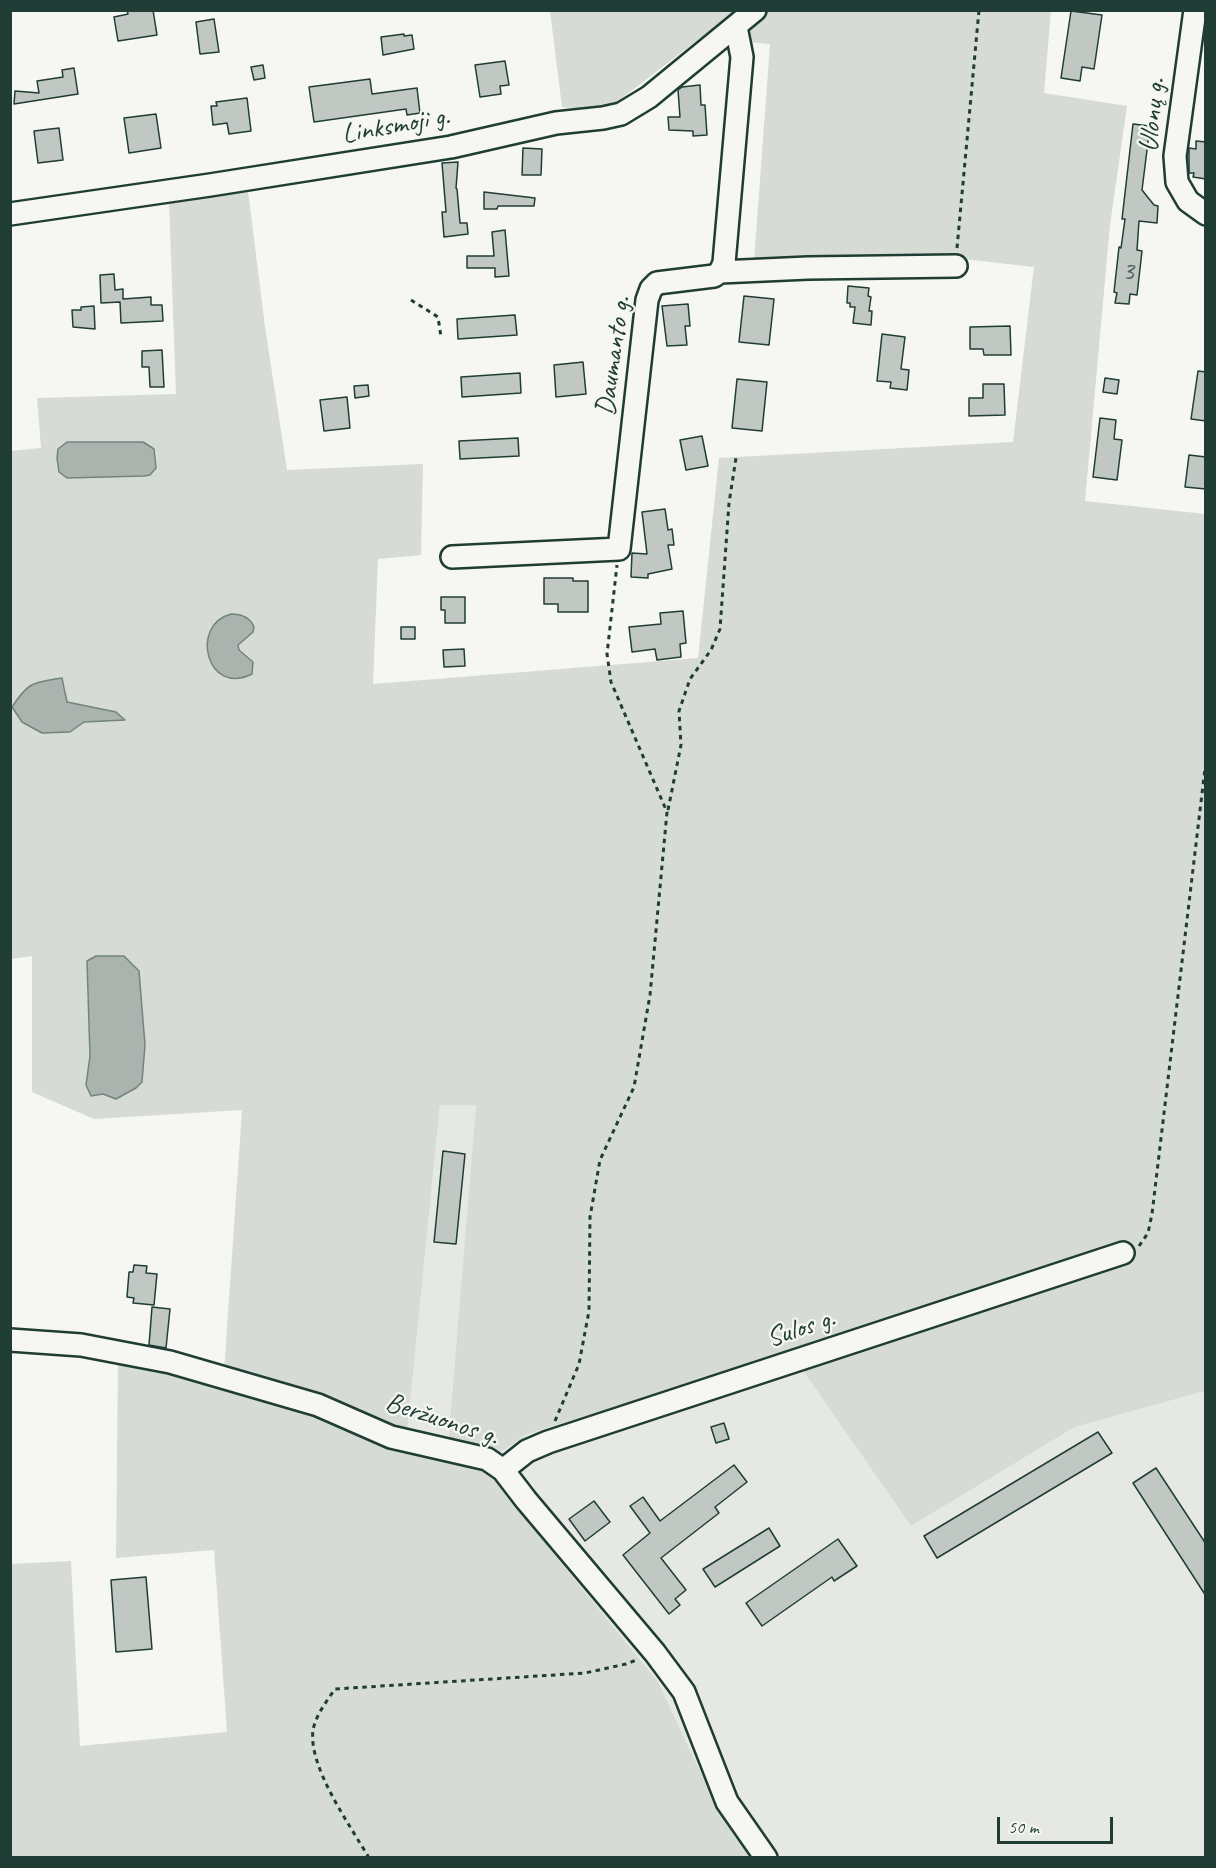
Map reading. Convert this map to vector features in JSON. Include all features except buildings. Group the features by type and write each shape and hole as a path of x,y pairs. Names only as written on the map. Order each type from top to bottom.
{"street":[{"name":"Linksmoji g.","path":"10,214 440,149 555,123 621,114 649,97 755,10"},
{"name":"Ulonų g.","path":"1195,10 1174,156 1177,182 1188,201 1206,214"},
{"path":"736,27 742,57 724,263 720,272 956,266"},
{"name":"Daumanto g.","path":"618,549 647,300 651,289 657,283 714,276 720,272"},
{"path":"453,557 618,549"},
{"name":"Sulos g.","path":"503,1470 527,1451 548,1442 1123,1253"},
{"name":"Beržuonos g.","path":"10,1340 81,1345 171,1362 318,1404 391,1437 487,1459 503,1470 655,1653 684,1692 727,1802 766,1857"}],"path":[{"path":"956,266 979,10"},
{"path":"411,300 438,317 441,337"},
{"path":"548,1442 579,1364 584,1341 589,1311 590,1217 600,1160 634,1087 650,994 668,812 681,745 679,711 690,679 711,651 720,629 729,503 736,458"},
{"path":"618,549 607,654 611,682 668,812"},
{"path":"1123,1253 1140,1245 1148,1233 1152,1214 1206,760"},
{"path":"369,1857 319,1770 313,1747 314,1730 322,1707 335,1689 585,1673 627,1664 655,1653"}],"shaded area":[{"path":"550,11 1051,11 1044,93 1127,106 1110,225 1085,501 1205,514 1205,1391 1075,1427 911,1526 790,1352 528,1434 495,1456 448,1444 476,1105 440,1105 407,1433 224,1372 242,1110 94,1119 32,1092 32,956 11,959 11,451 41,448 37,398 176,394 169,201 248,191 265,327 287,470 423,464 421,555 378,559 373,684 698,658 719,458 1013,442 1034,267 946,257 754,261 770,44 700,38 613,105 597,110 562,107","holes":["249,635 238,645 239,650 253,662 252,674 240,678 207,653 209,637","62,678 66,691 66,702 116,712 125,720 84,722 70,732 39,682","87,975 141,993 140,1007 145,1045 116,1099 86,1085 90,1056"]},
{"path":"67,442 143,442 154,449 156,468 150,475 144,476 67,478 59,472 57,458 58,449"},
{"path":"231,614 245,617 254,627 253,632 238,645 239,650 253,662 252,674 236,678 224,676 215,668 209,657 207,644 210,631 218,621"},
{"path":"62,678 67,702 116,712 125,720 84,722 70,732 42,733 22,722 12,707 23,692 32,685"},
{"path":"96,956 124,956 139,971 145,1045 142,1082 116,1099 103,1094 91,1096 86,1085 90,1056 87,961"},
{"path":"440,1105 476,1105 448,1444 407,1433"},
{"path":"790,1352 911,1526 1075,1427 1205,1391 1205,1857 756,1857 707,1786 658,1682 486,1469 495,1456 528,1434"},
{"path":"118,1362 223,1384 486,1469 658,1682 707,1786 756,1857 11,1858 11,1564 71,1561 80,1746 227,1732 214,1550 116,1558"}]}
